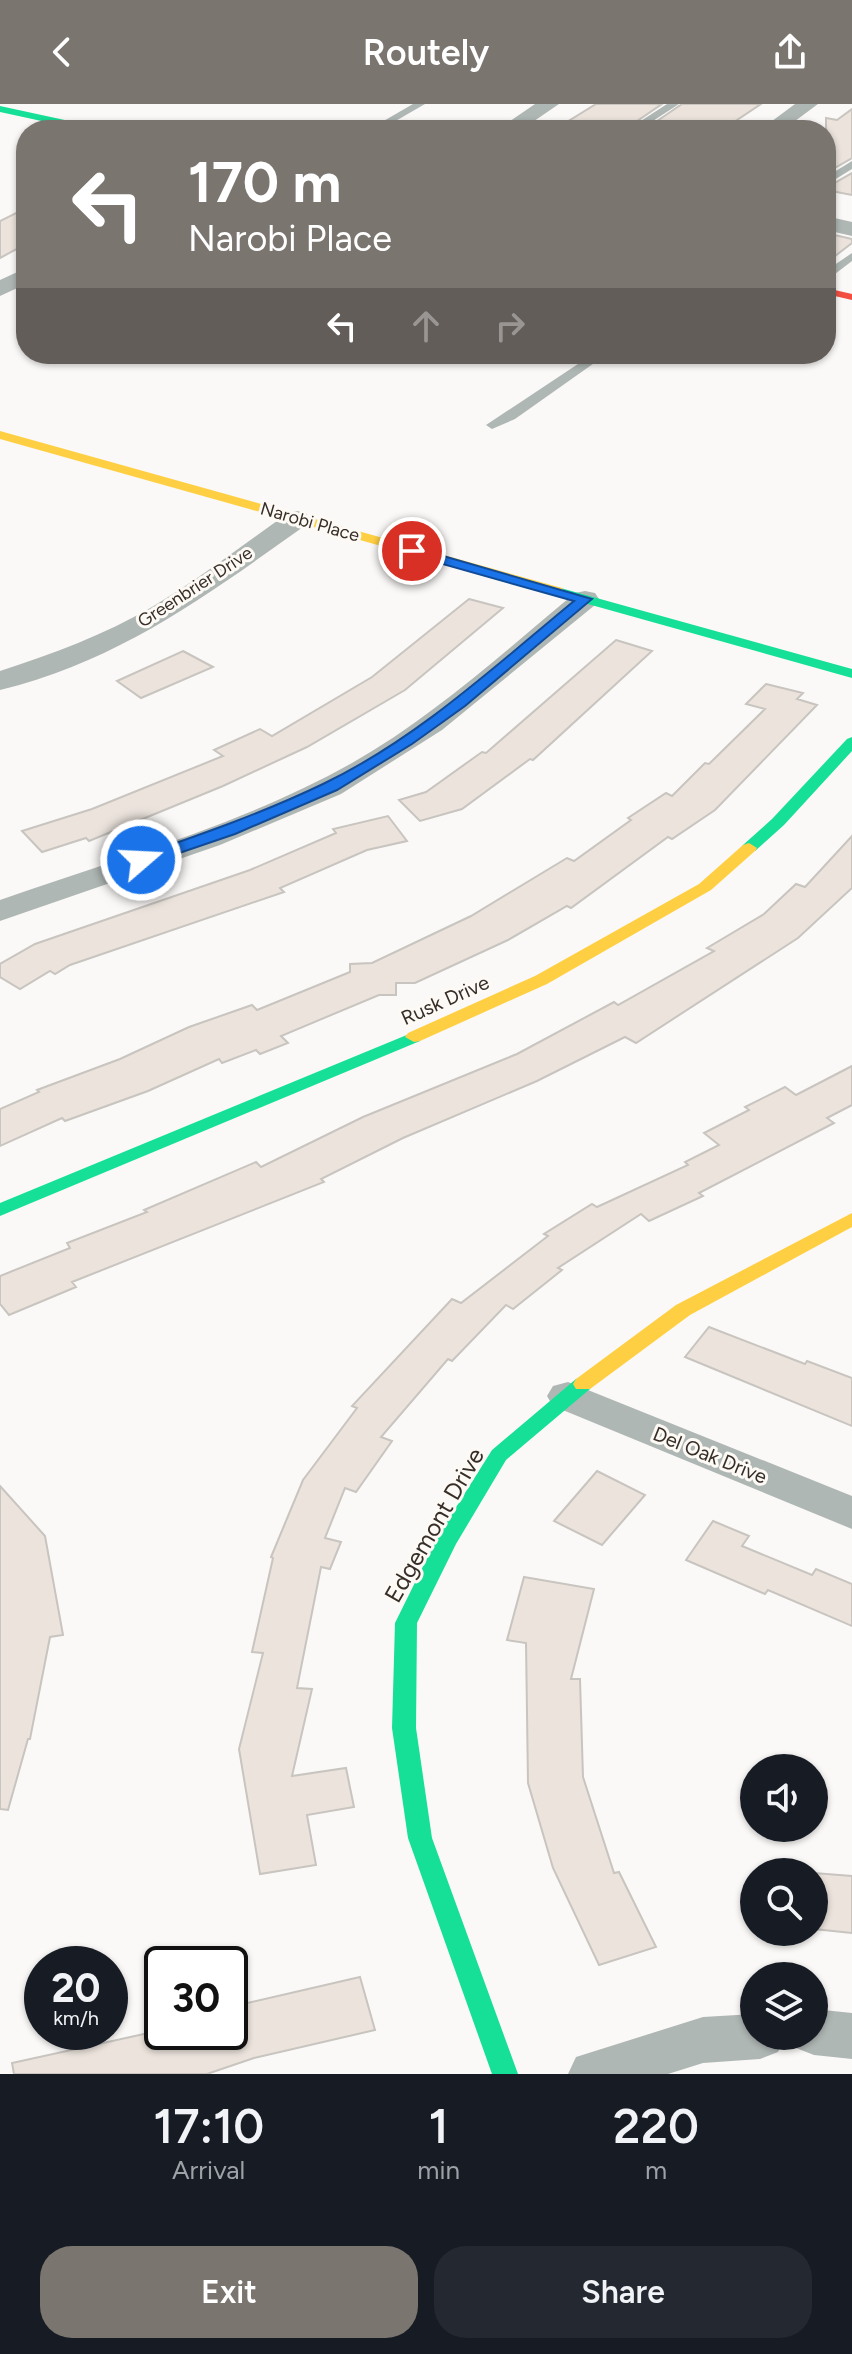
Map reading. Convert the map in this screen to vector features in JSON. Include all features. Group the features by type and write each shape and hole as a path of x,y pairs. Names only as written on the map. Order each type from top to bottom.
{"street":[{"path":"523,120 549,104"},
{"path":"785,120 808,104"},
{"path":"0,109 51,120"},
{"name":"Narobi Place","path":"0,435 852,674"},
{"name":"Greenbrier Drive","path":"0,681 50,665 123,633 179,602 297,519"},
{"path":"0,911 230,830 331,786 406,741 460,703 585,599"},
{"name":"Rusk Drive","path":"0,1210 441,1026 541,980 705,887 778,822 852,742"},
{"name":"Edgemont Drive","path":"505,2074 420,1838 404,1728 406,1623 446,1542 499,1455 568,1396 683,1310 852,1219"},
{"name":"Del Oak Drive","path":"568,1396 852,1513"},
{"path":"828,2033 852,2036"},
{"path":"594,2074 703,2040 740,2037"}],"lane":[{"path":"391,120 420,104"},
{"path":"648,120 674,104"},
{"path":"492,425 511,416 586,364"}],"building":[{"path":"596,104 662,104 639,120 570,120"},
{"path":"682,104 761,104 737,120 659,120"},
{"path":"852,109 852,158 836,167 836,120 826,118 837,120"},
{"path":"852,173 852,195 836,192 836,182"},
{"path":"16,213 16,249 0,258 0,221"},
{"path":"836,235 852,239 852,243 836,255"},
{"path":"469,599 503,608 405,690 307,747 223,786 89,841 86,838 42,852 22,831 92,809 223,756 214,750 260,729 272,736 372,677"},
{"path":"616,640 652,651 533,760 530,759 462,809 420,821 399,800 426,792 482,752 486,753"},
{"path":"183,651 213,667 141,698 117,681"},
{"path":"766,684 803,693 797,699 817,705 715,810 672,839 668,837 571,908 567,906 508,940 415,983 396,983 396,995 379,995 281,1036 288,1043 260,1054 256,1050 222,1063 219,1059 148,1091 65,1121 62,1118 0,1146 0,1109 39,1092 37,1090 120,1059 189,1027 252,1005 257,1010 350,972 350,964 372,963 471,916 567,858 574,861 631,820 628,818 666,793 672,796 705,763 709,764 765,709 746,704"},
{"path":"388,816 407,841 367,850 280,888 284,892 70,965 55,974 50,971 20,989 0,977 0,964 35,944 250,870 336,833 333,829"},
{"path":"852,836 852,888 798,938 636,1043 625,1037 537,1081 403,1138 321,1179 324,1182 72,1282 76,1287 9,1315 0,1304 0,1276 70,1248 67,1243 147,1212 144,1210 256,1162 261,1167 363,1117 517,1054 614,1002 618,1005 714,951 707,948 764,914 796,884 805,887"},
{"path":"852,1066 852,1105 827,1118 834,1123 699,1193 703,1196 649,1221 641,1214 558,1268 562,1270 513,1309 506,1305 452,1361 448,1359 381,1437 392,1441 356,1492 345,1488 325,1538 341,1542 330,1569 321,1567 297,1688 312,1689 292,1776 346,1768 354,1807 307,1815 316,1865 260,1874 239,1749 263,1653 252,1652 271,1557 303,1480 357,1408 352,1406 452,1299 461,1303 548,1236 544,1234 592,1204 597,1207 688,1165 685,1162 719,1145 704,1133 749,1110 745,1107 785,1087 796,1095"},
{"path":"709,1327 805,1364 807,1361 852,1378 852,1426 685,1357"},
{"path":"597,1471 645,1495 602,1545 554,1521"},
{"path":"0,1486 45,1536 63,1635 50,1637 30,1739 8,1810 0,1809"},
{"path":"713,1521 749,1536 742,1546 812,1575 816,1569 852,1584 852,1626 768,1590 765,1594 686,1560"},
{"path":"524,1577 594,1589 571,1679 580,1679 583,1777 614,1873 619,1872 656,1947 599,1965 553,1868 528,1783 526,1643 507,1640"},
{"path":"828,1874 852,1876 852,1933 828,1930"},
{"path":"360,1977 375,2030 254,2058 207,2074 14,2074 12,2063 71,2050 128,2050 128,2037 144,2034 144,2050 248,2050 248,2003"}],"traffic: fast":[{"path":"0,109 51,120"},
{"path":"557,591 852,674"},
{"path":"749,848 778,822 852,742"},
{"path":"0,1210 414,1037"},
{"path":"505,2074 420,1838 404,1728 406,1623 446,1542 499,1455 583,1384"}],"traffic: slow":[{"path":"0,435 557,591"},
{"path":"414,1037 541,980 705,887 749,848"},
{"path":"583,1384 683,1310 852,1219"}],"traffic: jam":[{"path":"836,293 852,297"}],"route":[{"path":"141,860 230,830 331,786 406,741 460,703 585,599 412,551"}]}
